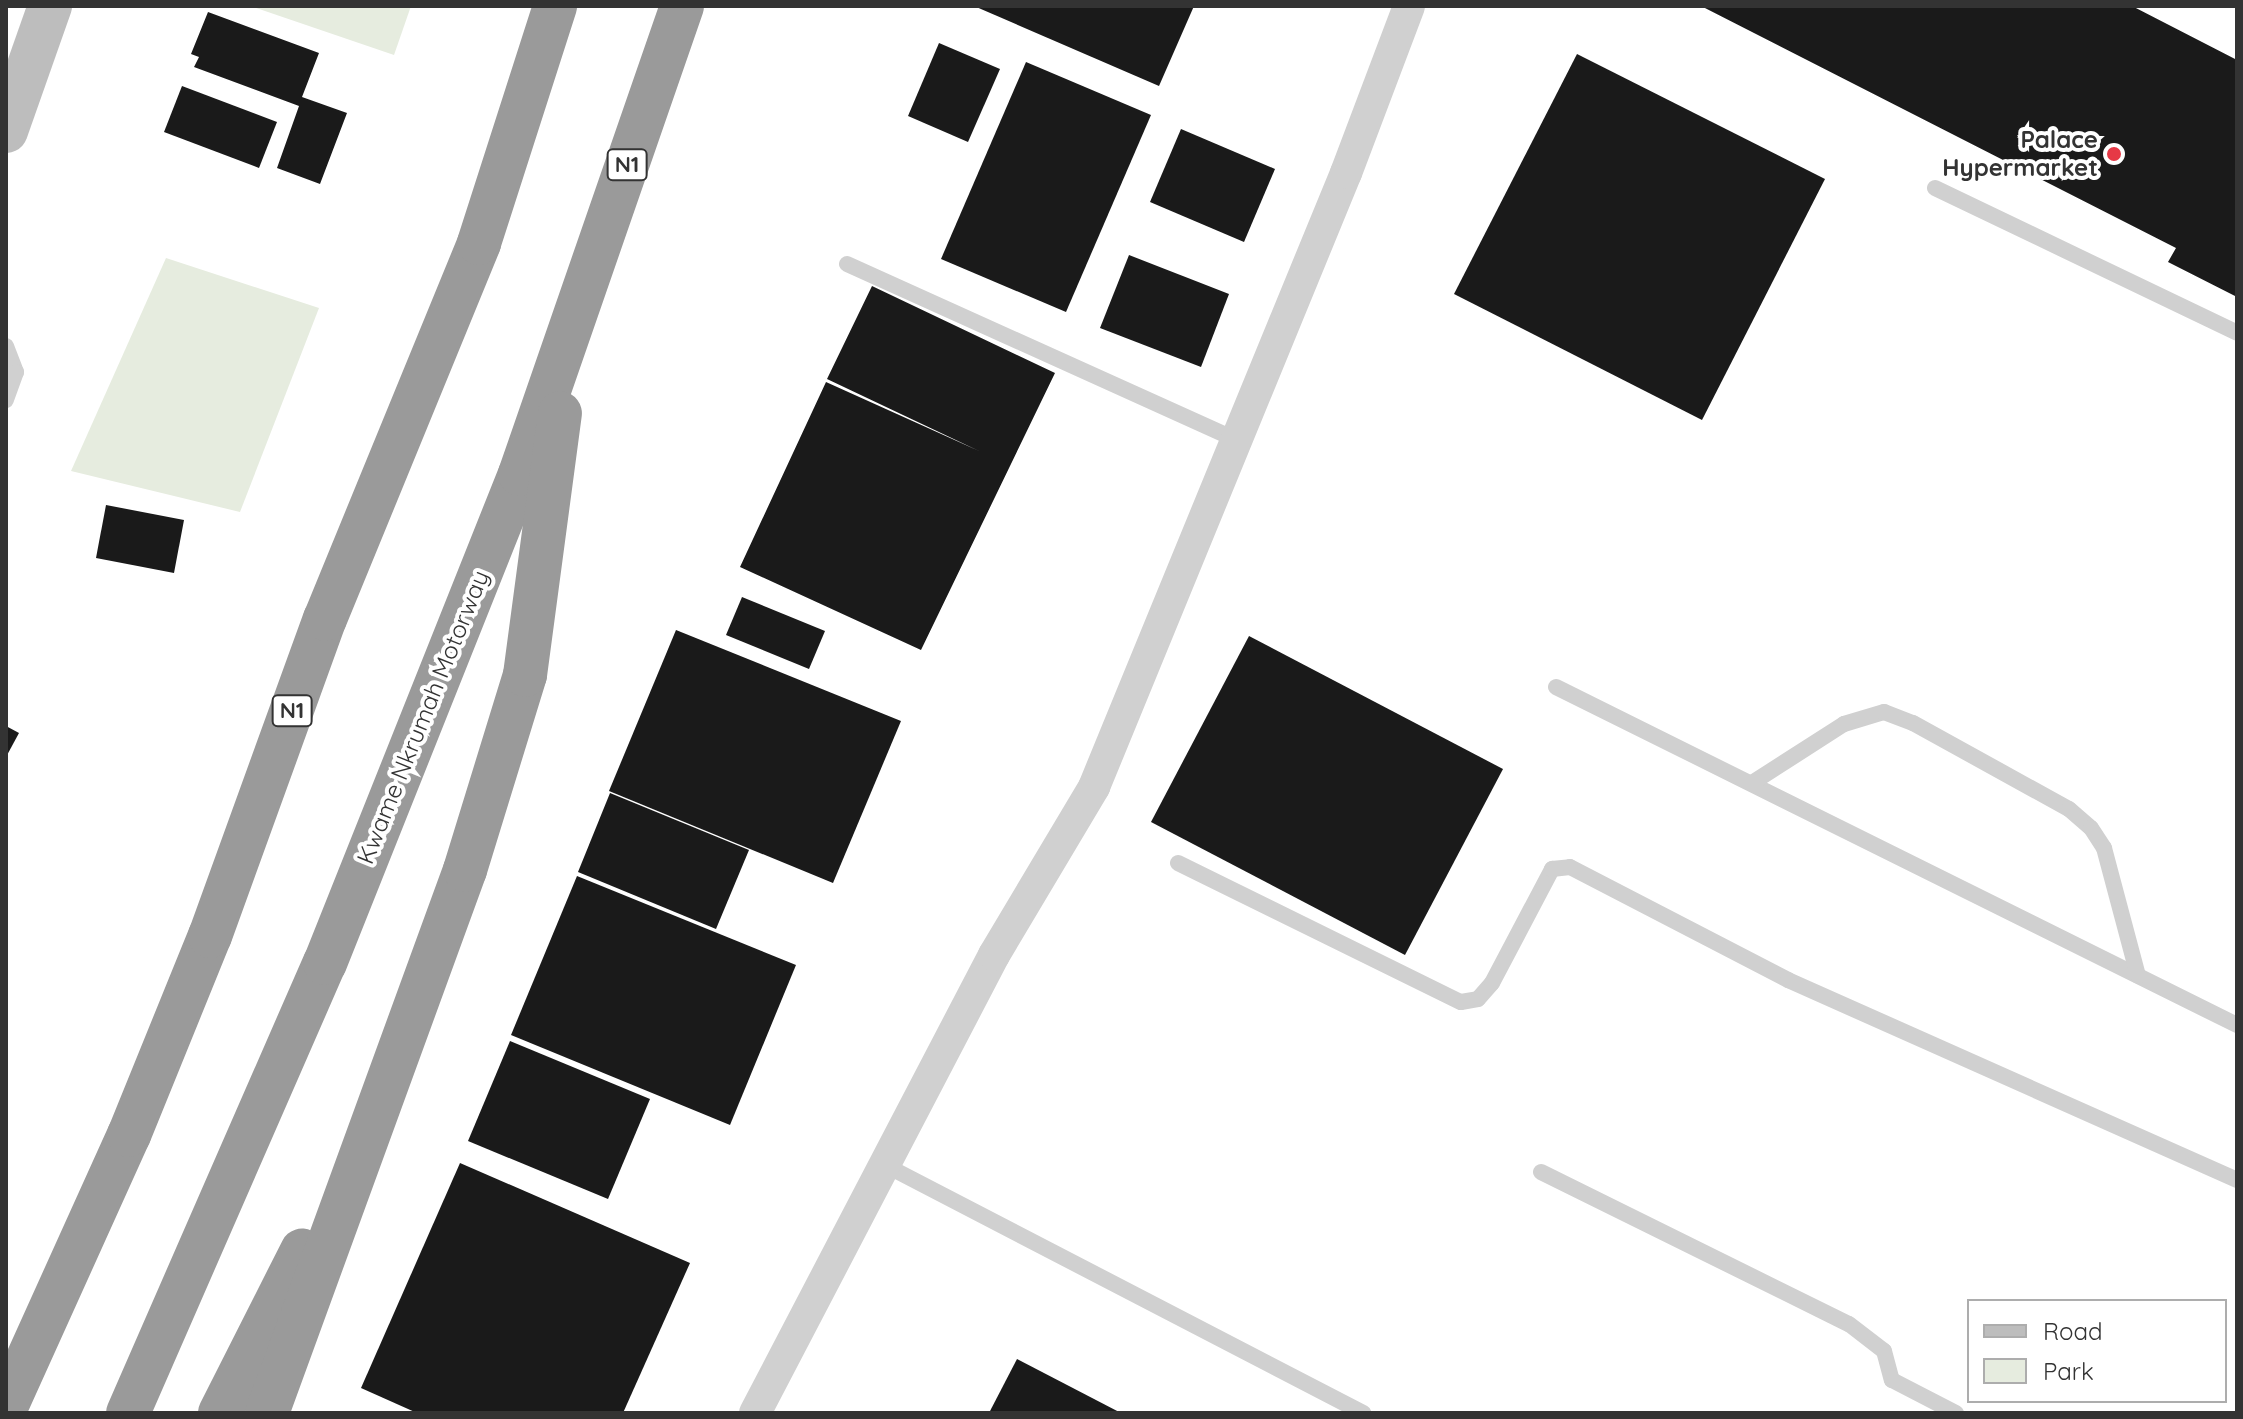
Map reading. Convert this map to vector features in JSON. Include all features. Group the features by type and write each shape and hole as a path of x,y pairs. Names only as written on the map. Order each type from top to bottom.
{"highway":[{"name":"N1","path":"6,1407 129,1135 210,936 325,619 479,243 555,6"},
{"name":"Kwame Nkrumah Motorway","path":"128,1413 325,963 520,474 682,6"},
{"path":"267,1413 465,870 525,675 572,324"},
{"path":"220,1413 399,1056"}],"main road":[{"path":"6,131 50,6"}],"street":[{"path":"755,1413 994,955 1094,787 1237,440 1409,6"}],"lane":[{"path":"1935,188 2237,333"},
{"path":"847,264 1237,440"},
{"path":"6,346 14,355 16,372 6,400"},
{"path":"1556,687 2237,1025"},
{"path":"1752,783 1844,724 1884,712 1913,723 2069,809 2091,828 2104,848 2138,976"},
{"path":"1178,863 1461,1002 1478,999 1492,983 1552,869 1570,867 1788,980 2237,1180"},
{"path":"885,1165 1363,1413"},
{"path":"1541,1172 1849,1324 1884,1351 1892,1380 1956,1413"}],"green space":[{"path":"250,6 411,6 394,55"},
{"path":"166,258 319,308 240,512 71,471"}],"building":[{"path":"974,6 1194,6 1159,86"},
{"name":"Palace Hypermarket","path":"1701,6 2132,6 2237,60 2237,297 2168,262 2176,248"},
{"path":"208,12 319,53 302,97 347,113 320,184 277,168 299,106 194,67 199,57 191,54"},
{"path":"939,43 1000,69 968,142 908,116"},
{"path":"1577,54 1825,179 1702,420 1454,294"},
{"path":"1026,62 1151,115 1066,312 941,259"},
{"path":"182,86 277,122 259,168 164,132"},
{"path":"1181,129 1275,169 1244,242 1150,202"},
{"path":"1129,255 1229,294 1201,367 1100,328"},
{"path":"872,286 1055,373 921,650 740,567 826,382 979,451 827,379"},
{"path":"106,505 184,520 174,573 96,558"},
{"path":"742,597 825,631 809,669 726,635"},
{"path":"676,630 901,721 833,883 609,791"},
{"path":"1249,636 1503,769 1405,955 1151,822"},
{"path":"6,726 19,733 6,757"},
{"path":"610,793 749,850 716,929 578,872"},
{"path":"577,876 796,965 730,1125 511,1035"},
{"path":"510,1041 650,1099 608,1199 468,1141"},
{"path":"460,1163 690,1263 623,1413 417,1413 361,1388"},
{"path":"1017,1359 1121,1413 989,1413"}],"place":[{"name":"Palace Hypermarket","path":"2114,154"}]}
